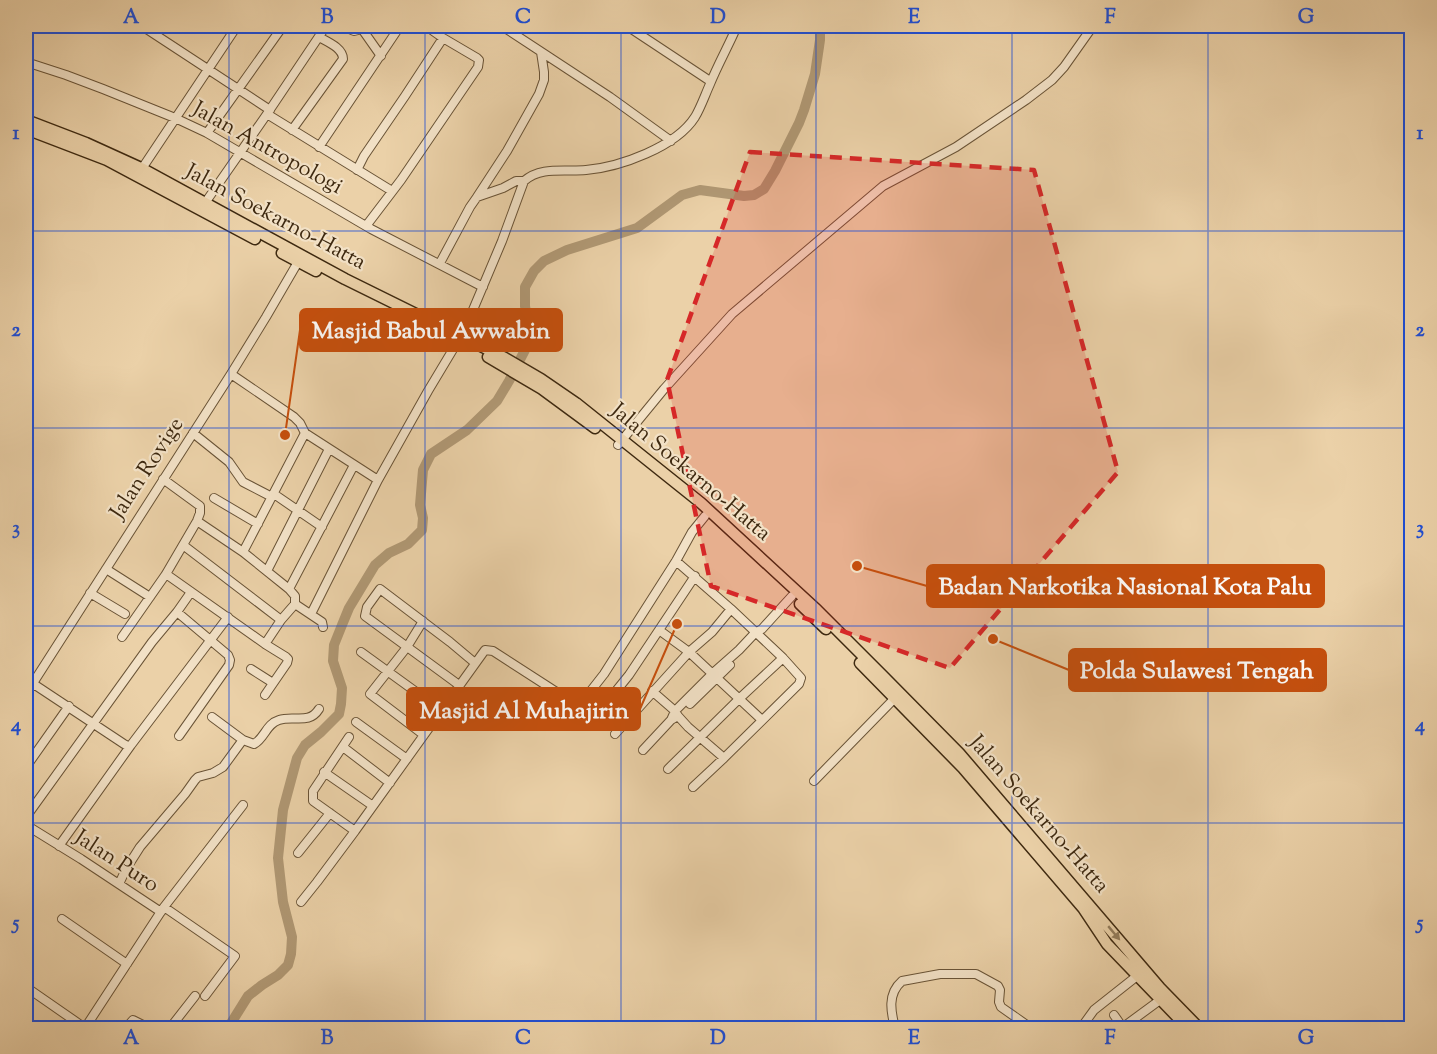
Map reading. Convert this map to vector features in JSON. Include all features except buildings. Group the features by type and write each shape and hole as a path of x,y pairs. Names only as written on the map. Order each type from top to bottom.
{"main road":[{"name":"Jalan Soekarno-Hatta","path":"26,120 86,143 267,241 460,338 576,404 817,610 880,679 894,699 963,768 1199,1029"},
{"name":"Jalan Soekarno-Hatta","path":"26,130 139,172 205,203 298,262 460,338"},
{"name":"Jalan Soekarno-Hatta","path":"620,442 701,503 792,596 959,753 1083,908 1107,944 1188,1029"}],"street":[{"path":"142,26 239,89 292,130 392,191"},
{"path":"139,172 237,26"},
{"path":"207,133 283,26"},
{"path":"205,203 326,26"},
{"path":"342,26 354,31 363,27 381,56"},
{"path":"319,147 400,26"},
{"path":"366,226 401,180 478,67 477,58 426,26"},
{"path":"502,26 671,141"},
{"path":"627,26 711,81"},
{"path":"311,614 378,480 460,338 502,241 524,181 530,176 546,171 605,167 656,149 671,141 695,118 737,26"},
{"path":"620,442 732,314 883,186 956,147 1052,80 1093,26"},
{"path":"292,130 343,59 340,50 319,37"},
{"path":"357,170 443,38"},
{"path":"440,263 540,94 544,80 541,52"},
{"name":"Jalan Antropologi","path":"26,62 66,75 207,133 366,226 483,287"},
{"path":"477,197 516,181 524,181"},
{"name":"Jalan Rovige","path":"26,694 29,681 106,569 231,374 298,262"},
{"path":"231,374 294,417 305,433 378,480"},
{"path":"193,433 229,462 243,482 273,496 322,527"},
{"path":"243,552 305,433"},
{"path":"267,571 329,449"},
{"path":"289,589 354,465"},
{"path":"122,637 165,574 200,513 200,506 163,479"},
{"path":"214,498 258,524"},
{"path":"301,902 390,783 484,651 488,649 572,702 579,702 586,697 604,674 692,532 705,516"},
{"path":"197,521 243,552 295,596 295,604 265,644"},
{"path":"183,545 281,620"},
{"path":"676,561 759,632 801,681 693,787"},
{"path":"106,569 150,597"},
{"path":"165,574 288,659 265,695"},
{"path":"595,717 629,675 694,576"},
{"path":"459,685 366,616 367,607 380,589 476,663"},
{"path":"26,817 152,642 191,592"},
{"path":"90,593 125,614"},
{"path":"643,750 792,596"},
{"path":"295,604 322,622 323,627"},
{"path":"615,734 689,652 712,633 731,609"},
{"path":"177,612 228,655 230,660 229,665 179,736"},
{"path":"59,846 131,745 228,618"},
{"path":"423,621 370,694 424,735"},
{"path":"659,630 689,652 762,720"},
{"path":"361,652 441,710"},
{"path":"668,769 783,658"},
{"path":"251,669 273,683"},
{"path":"29,681 124,744 131,745"},
{"path":"652,691 674,716 724,758"},
{"path":"814,781 894,699"},
{"path":"26,767 69,706"},
{"path":"212,717 250,743 258,742 274,722 281,719 306,719 320,709"},
{"path":"356,722 407,759"},
{"path":"349,737 324,772 313,791 312,798 355,831"},
{"path":"118,884 140,847 195,780 223,767 243,740"},
{"path":"343,747 390,783"},
{"path":"324,772 373,806"},
{"path":"205,996 235,956 163,910 243,805"},
{"path":"298,853 330,813"},
{"name":"Jalan Puro","path":"26,825 163,910 85,1029"},
{"path":"62,919 127,964"},
{"path":"895,1029 891,1009 893,993 899,983 940,974 976,974 998,986 1001,1007 1031,1029"},
{"path":"1081,1029 1095,1010 1137,976"},
{"path":"26,987 85,1029"},
{"path":"170,1029 195,996"},
{"path":"1114,1015 1121,1025 1126,1025 1160,1000"},
{"path":"126,1029 133,1020 149,1029"}],"highlighted area":[{"path":"750,152 1034,170 1118,472 950,668 711,586 667,380"}],"waterway":[{"path":"228,1028 248,996 288,965 292,937 283,902 278,858 283,810 297,758 305,745 339,714 342,688 333,661 334,645 342,625 349,608 375,565 389,553 408,544 422,530 423,518 420,505 423,470 431,454 467,430 497,401 509,381 525,350 528,325 525,287 534,271 544,261 567,250 637,228 682,195 700,190 744,196 754,195 764,189 804,110 815,74 820,26"}],"place":[{"name":"Masjid Babul Awwabin","path":"285,435"},
{"name":"Badan Narkotika Nasional Kota Palu","path":"857,566"},
{"name":"Masjid Al Muhajirin","path":"677,624"},
{"name":"Polda Sulawesi Tengah","path":"993,639"}]}
